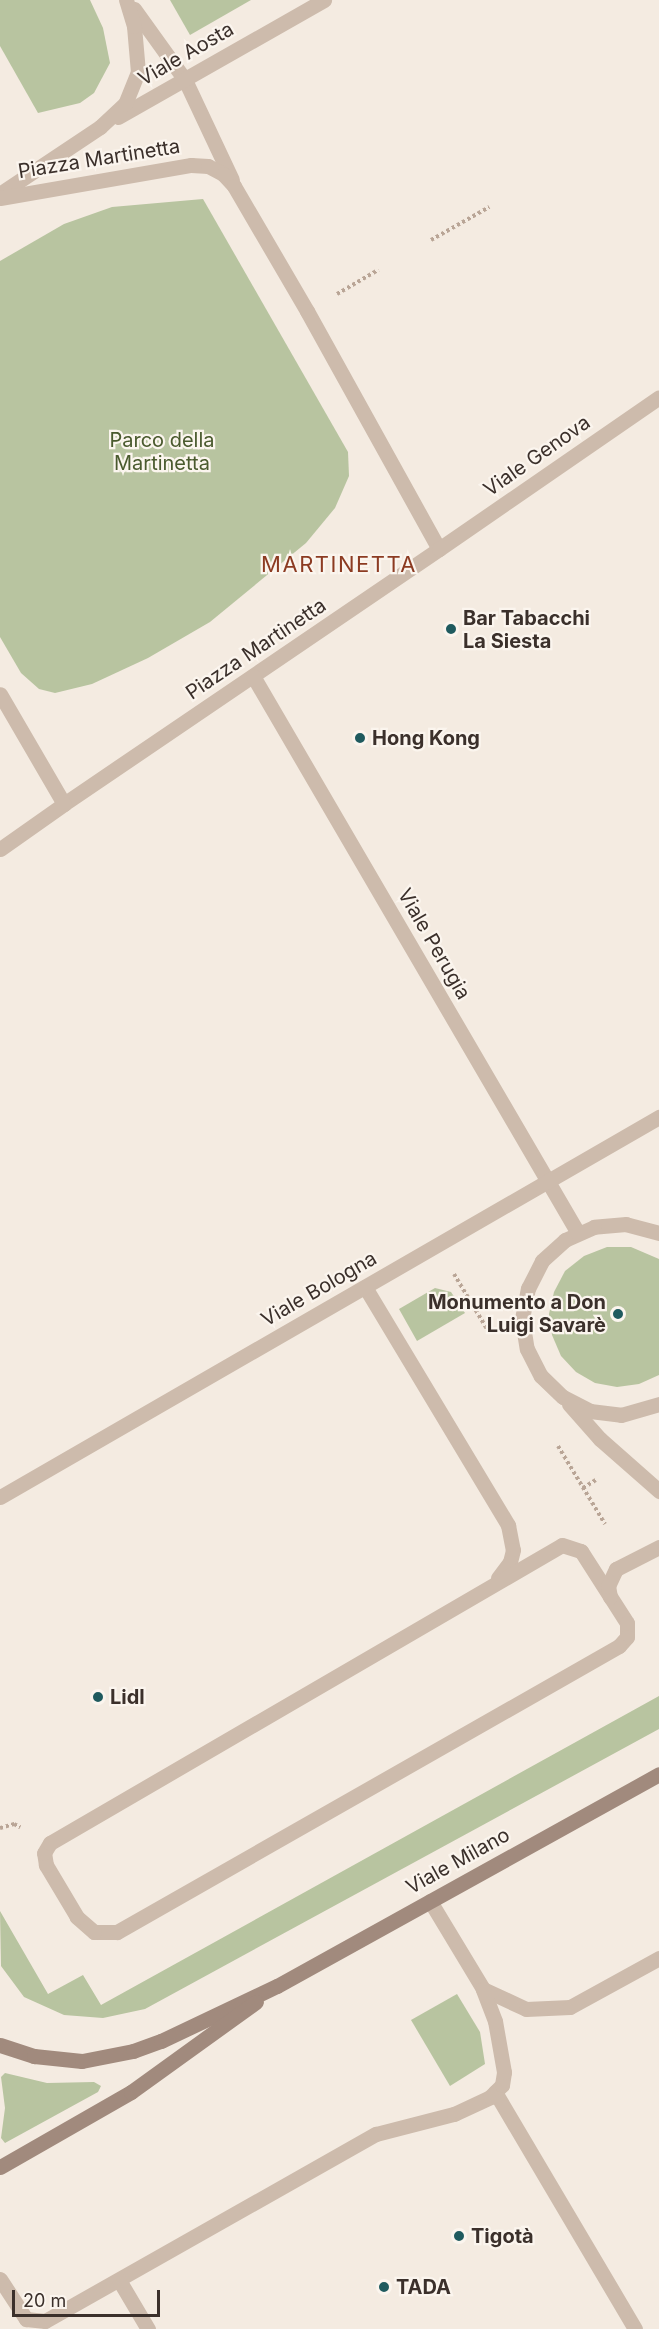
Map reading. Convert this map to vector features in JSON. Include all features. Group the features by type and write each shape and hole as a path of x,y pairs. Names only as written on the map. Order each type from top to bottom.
{"street":[{"name":"Piazza Martinetta","path":"64,804 439,549 307,311 234,186 185,80 127,0"},
{"path":"100,127 125,104 138,72 134,26 127,0"},
{"name":"Viale Aosta","path":"100,127 324,0"},
{"name":"Piazza Martinetta","path":"0,196 100,127"},
{"name":"Piazza Martinetta","path":"0,196 191,165 208,166 234,186"},
{"name":"Viale Genova","path":"439,549 659,396"},
{"name":"Viale Perugia","path":"253,676 578,1233"},
{"path":"0,694 64,804 0,849"},
{"name":"Viale Bologna","path":"0,1497 659,1117"},
{"path":"659,1233 626,1224 578,1233 542,1261 528,1288 522,1318 527,1349 536,1367 600,1439 659,1491"},
{"path":"365,1287 508,1525 513,1537 510,1562 492,1585"},
{"path":"563,1397 590,1411 621,1415 659,1404"},
{"path":"567,1545 581,1551 610,1597 627,1623 627,1637 619,1646 117,1932 94,1932 77,1917 46,1865 45,1853 50,1843 492,1585 567,1545"},
{"path":"610,1597 608,1586 616,1569 659,1547"},
{"name":"Viale Milano","path":"0,2045 56,2060 107,2057 161,2041 278,1986 659,1774"},
{"path":"0,2279 19,2310 35,2322 57,2316 369,2138 454,2114 495,2092 502,2085 503,2063 495,2021 483,1989 430,1901"},
{"path":"483,1989 526,2009 559,2009 589,1999 659,1958"},
{"name":"Viale Milano","path":"0,2167 131,2092 278,1986"},
{"path":"495,2092 635,2329"},
{"path":"119,2280 148,2329"}],"path":[{"path":"431,240 489,207"},
{"path":"307,311 378,270"}],"green space":[{"path":"0,0 90,0 103,28 110,63 94,93 80,103 38,113 0,46"},
{"path":"170,0 251,0 190,35"},
{"name":"Parco della Martinetta","path":"203,199 348,452 349,476 335,508 306,543 210,622 148,658 92,684 55,693 39,689 21,673 0,637 0,261 64,224 112,207"},
{"path":"607,1247 631,1247 659,1259 659,1375 639,1384 617,1387 595,1383 576,1372 561,1356 552,1335 549,1314 554,1292 565,1271 584,1256"},
{"path":"435,1288 451,1292 465,1313 417,1341 399,1309"},
{"path":"659,1696 659,1729 145,2009 103,2018 64,2015 24,1997 1,1966 0,1911 48,1994 83,1975 101,2005"},
{"path":"457,1994 480,2032 485,2064 450,2086 411,2020"},
{"path":"5,2073 47,2083 94,2082 101,2086 98,2092 5,2143 1,2138 5,2108 1,2077"}],"place":[{"name":"Bar Tabacchi La Siesta","path":"451,629"},
{"name":"Hong Kong","path":"360,738"},
{"name":"Monumento a Don Luigi Savarè","path":"618,1314"},
{"name":"Lidl","path":"98,1697"},
{"name":"Tigotà","path":"459,2236"},
{"name":"TADA","path":"384,2287"}],"district":[{"name":"MARTINETTA","path":"339,565"}]}
